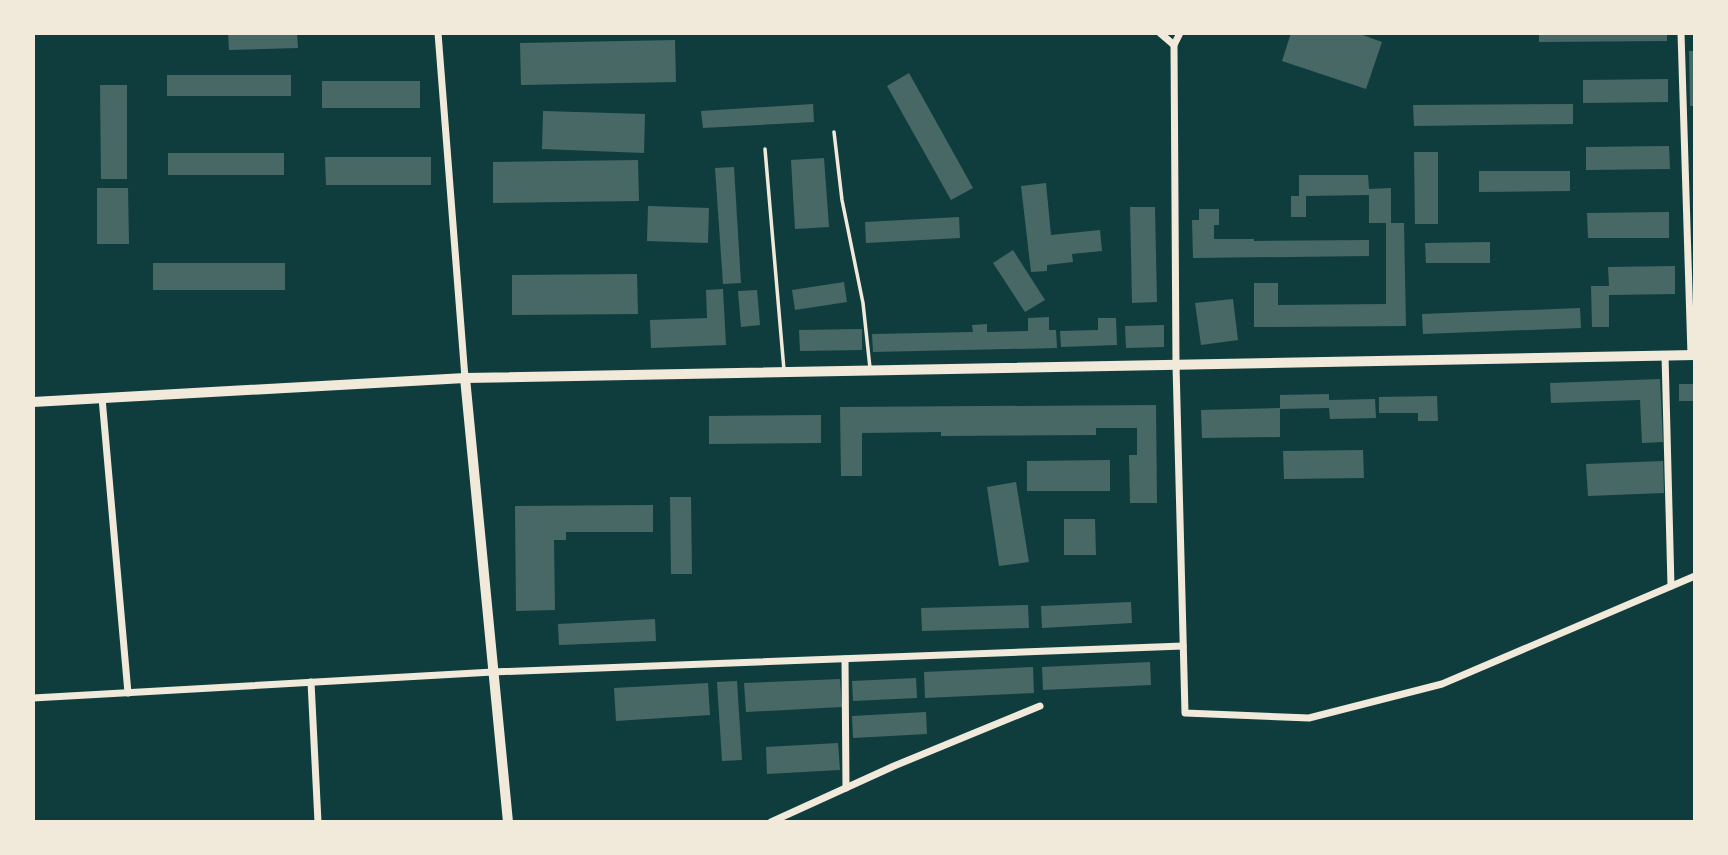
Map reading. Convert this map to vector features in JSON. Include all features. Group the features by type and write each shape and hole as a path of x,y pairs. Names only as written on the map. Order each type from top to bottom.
{"street":[{"path":"438,33 465,378 508,822"},
{"path":"1160,33 1174,45"},
{"path":"1180,33 1174,45 1176,365 1185,712 1309,718 1442,684 1695,576"},
{"path":"33,402 465,378 1693,355 1681,33"},
{"path":"1665,355 1671,586"},
{"path":"102,398 128,693"},
{"path":"33,698 494,672 1183,646"},
{"path":"845,659 846,788"},
{"path":"311,682 318,822"},
{"path":"771,822 1040,706"}],"lane":[{"path":"834,132 842,200 863,303 870,370"},
{"path":"765,149 784,372"}],"building":[{"path":"228,33 297,33 298,48 229,50"},
{"path":"1291,33 1357,33 1382,42 1366,89 1282,61"},
{"path":"1539,33 1667,33 1667,41 1539,42"},
{"path":"675,40 676,82 521,85 520,43"},
{"path":"1689,51 1695,51 1695,106 1690,106"},
{"path":"909,73 973,188 951,200 887,86"},
{"path":"167,75 291,75 291,96 167,96"},
{"path":"1668,79 1668,102 1583,103 1583,80"},
{"path":"322,81 420,81 420,108 322,108"},
{"path":"100,85 127,85 127,179 101,179"},
{"path":"813,104 814,122 703,128 701,111"},
{"path":"1573,104 1573,124 1414,126 1413,105"},
{"path":"543,111 645,114 644,153 542,149"},
{"path":"1669,146 1670,169 1586,170 1586,147"},
{"path":"1414,152 1438,152 1438,224 1415,224"},
{"path":"168,153 284,153 284,175 168,175"},
{"path":"325,157 431,157 431,185 326,185"},
{"path":"824,158 829,227 795,229 791,160"},
{"path":"638,160 639,201 493,203 493,162"},
{"path":"734,167 741,283 723,284 715,168"},
{"path":"1479,171 1570,171 1570,191 1479,192"},
{"path":"1299,175 1368,175 1369,189 1391,188 1391,223 1404,223 1406,326 1254,327 1254,283 1278,283 1278,305 1386,304 1386,223 1369,223 1369,195 1306,196 1306,217 1291,217 1291,196 1299,196"},
{"path":"1046,183 1051,235 1100,230 1102,251 1072,254 1073,262 1047,265 1047,271 1031,272 1021,186"},
{"path":"97,188 128,188 129,244 97,244"},
{"path":"648,206 709,208 708,243 647,241"},
{"path":"1130,207 1155,207 1157,302 1132,303"},
{"path":"1199,209 1219,209 1219,225 1214,225 1214,239 1369,240 1369,256 1193,258 1192,220 1199,220"},
{"path":"1669,212 1669,238 1588,238 1587,213"},
{"path":"959,217 960,238 866,243 865,222"},
{"path":"1490,242 1490,263 1426,263 1425,243"},
{"path":"1013,250 1045,300 1025,312 993,263"},
{"path":"153,263 285,263 285,290 153,290"},
{"path":"1675,266 1675,294 1609,295 1609,327 1592,327 1591,286 1609,286 1608,267"},
{"path":"637,274 638,314 512,315 512,275"},
{"path":"844,282 847,302 795,310 792,290"},
{"path":"723,289 726,345 651,348 650,320 707,318 706,290"},
{"path":"757,290 760,325 741,327 738,291"},
{"path":"1233,299 1238,340 1201,345 1195,303"},
{"path":"1580,308 1581,328 1423,334 1422,314"},
{"path":"1049,317 1049,330 1056,330 1057,348 873,352 872,334 973,332 972,325 987,324 987,332 1028,331 1028,318"},
{"path":"1098,318 1116,318 1117,345 1061,347 1060,331 1098,330"},
{"path":"1164,325 1164,347 1126,348 1125,326"},
{"path":"862,329 862,350 800,351 799,330"},
{"path":"1660,379 1663,442 1642,443 1640,400 1551,403 1550,383"},
{"path":"1679,384 1695,384 1695,401 1679,401"},
{"path":"1329,394 1329,400 1375,399 1376,418 1330,419 1329,408 1280,409 1280,395"},
{"path":"1437,396 1438,421 1418,421 1418,413 1379,413 1379,397"},
{"path":"1156,405 1157,503 1130,503 1129,455 1137,455 1137,428 1096,428 1096,435 941,436 941,432 862,433 862,476 841,476 840,407"},
{"path":"1280,408 1280,437 1202,438 1201,410"},
{"path":"821,415 821,443 709,444 709,416"},
{"path":"1363,450 1364,478 1284,479 1283,451"},
{"path":"1110,460 1110,491 1027,491 1027,461"},
{"path":"1663,461 1664,493 1588,496 1586,464"},
{"path":"1016,482 1029,562 999,566 987,487"},
{"path":"670,497 691,497 692,574 671,574"},
{"path":"653,505 653,532 566,532 566,540 554,540 555,610 516,611 515,506"},
{"path":"1064,519 1095,519 1096,555 1064,555"},
{"path":"1131,602 1132,623 1042,628 1041,606"},
{"path":"1028,605 1029,628 922,631 921,608"},
{"path":"655,619 656,641 559,645 558,624"},
{"path":"1150,662 1151,685 1043,690 1042,667"},
{"path":"1033,667 1034,693 925,698 924,672"},
{"path":"916,678 917,698 853,701 852,681"},
{"path":"840,679 842,707 746,712 744,683"},
{"path":"737,681 742,760 722,761 717,682"},
{"path":"708,683 710,715 616,721 614,688"},
{"path":"926,712 927,734 853,738 852,716"},
{"path":"838,743 840,770 767,774 766,747"}]}
